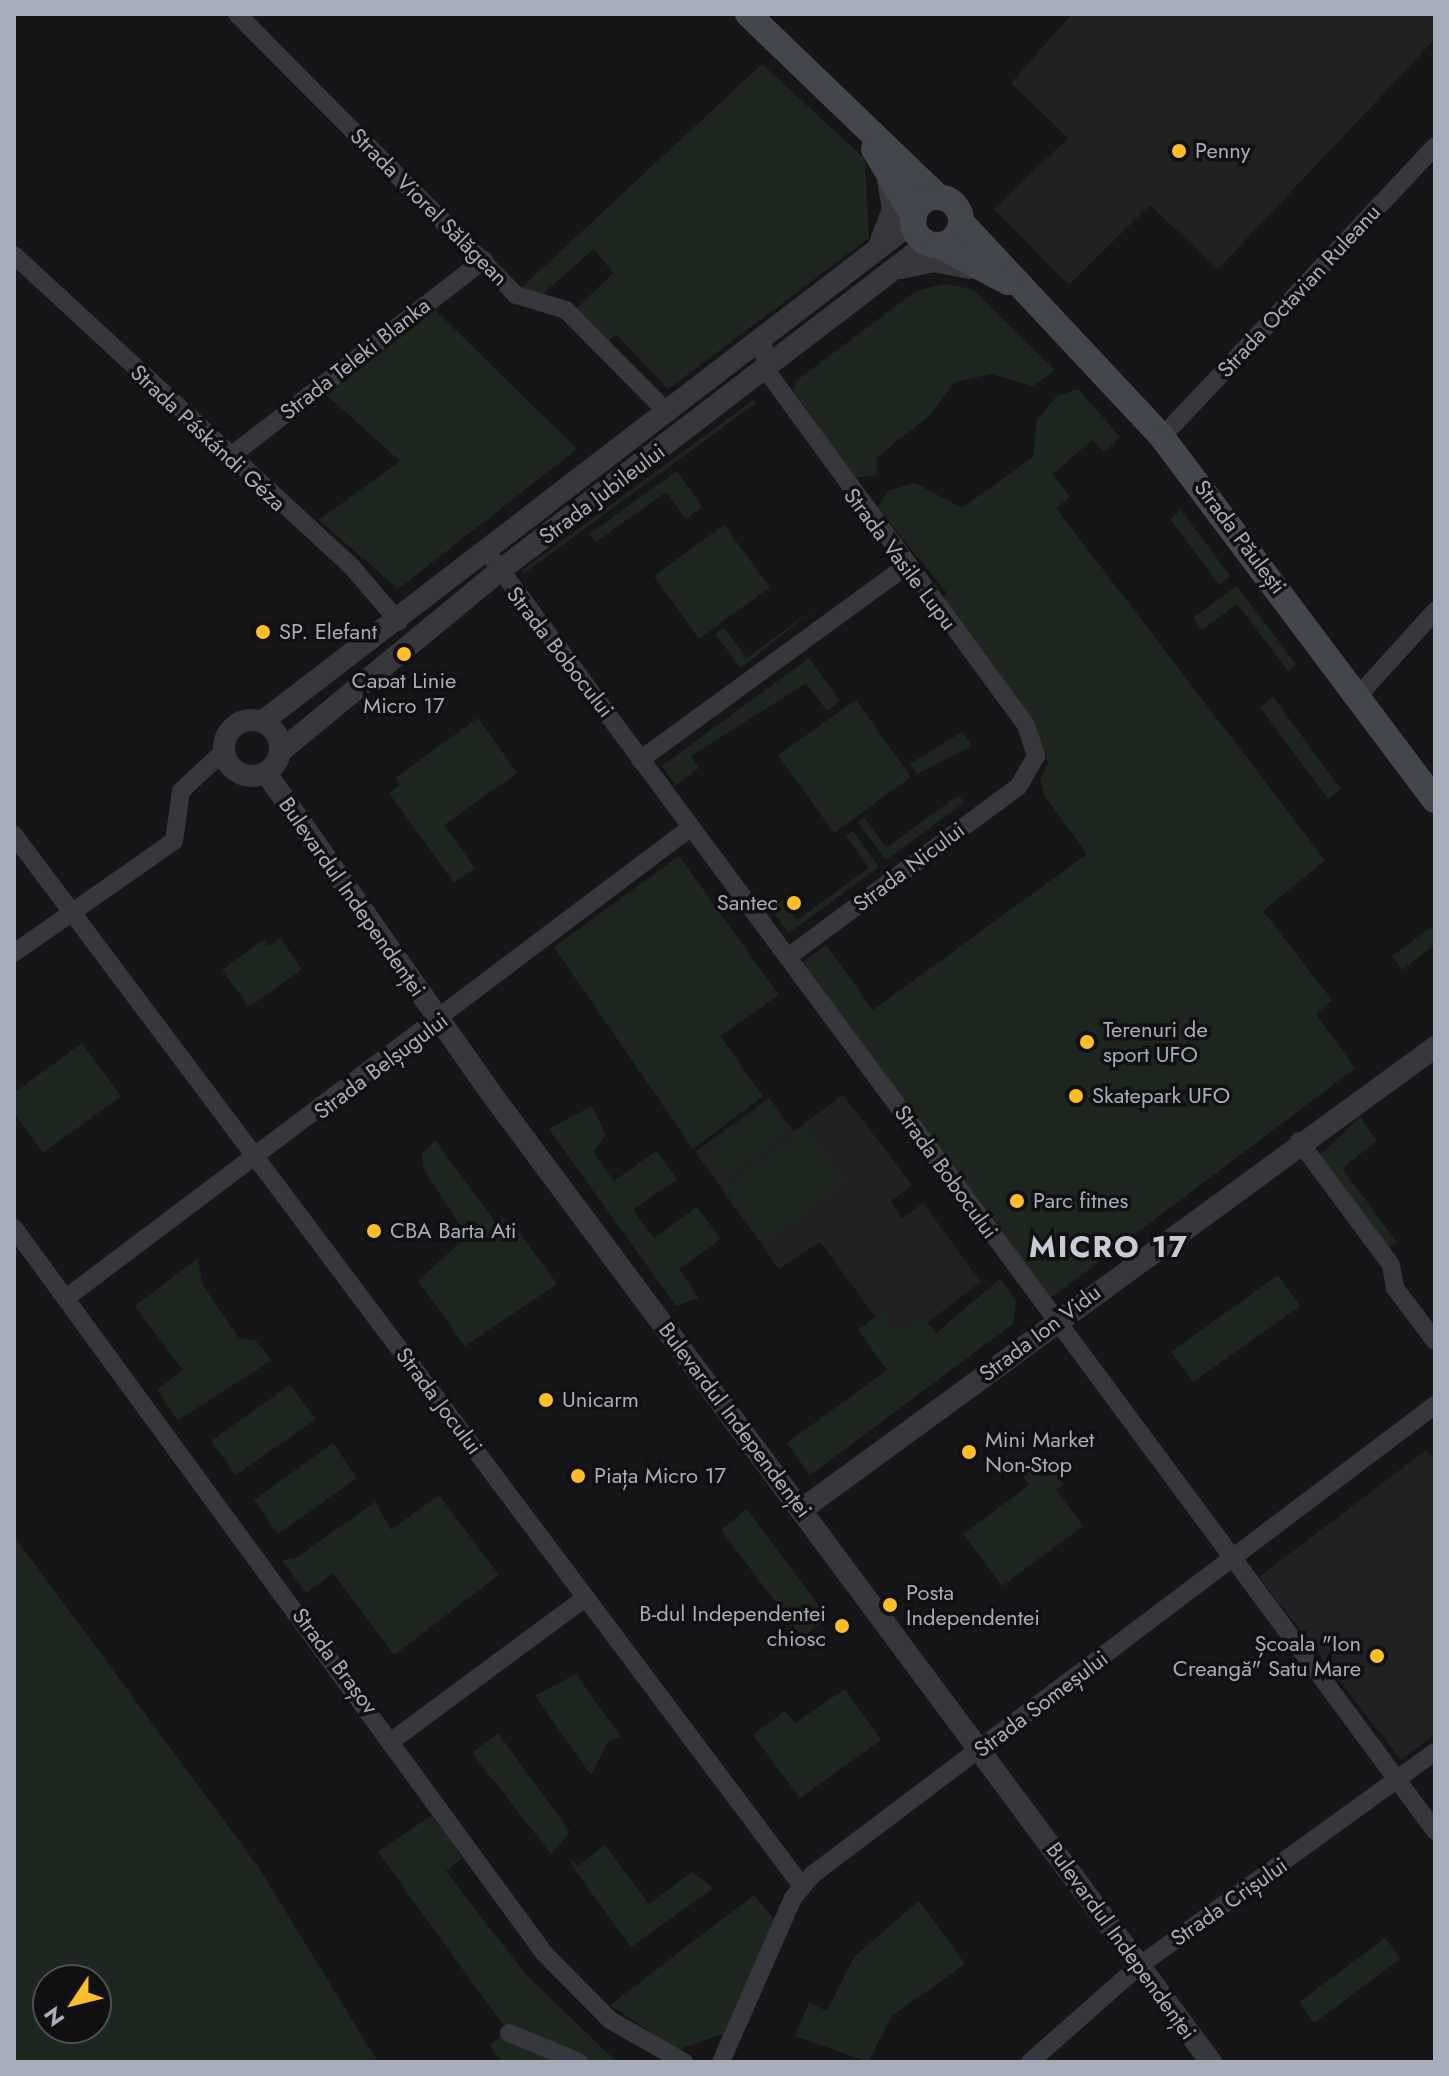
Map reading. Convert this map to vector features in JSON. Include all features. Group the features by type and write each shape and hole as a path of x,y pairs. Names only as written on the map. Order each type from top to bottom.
{"main road":[{"path":"748,14 866,135 937,196 923,232"},
{"path":"866,135 923,232 953,239 961,222"},
{"name":"Strada Păulești","path":"937,196 953,202 961,222 1162,437 1435,800"},
{"name":"Strada Păulești","path":"923,232 1025,291"}],"street":[{"name":"Strada Viorel Sălăgean","path":"237,14 516,295 566,310 668,413"},
{"name":"Strada Octavian Ruleanu","path":"1162,437 1435,146"},
{"path":"876,252 893,209 885,167"},
{"name":"Strada Jubileului","path":"262,722 399,622 876,252 923,232"},
{"name":"Strada Jubileului","path":"281,751 498,572 896,270 923,232"},
{"name":"Strada Páskándi Géza","path":"14,255 227,459 352,567 399,622"},
{"name":"Strada Teleki Blanka","path":"227,459 484,260"},
{"path":"896,270 934,261 993,274"},
{"name":"Strada Vasile Lupu","path":"763,342 766,370 905,567 1026,725 1036,756 1027,774"},
{"name":"Strada Bobocului","path":"491,551 498,572 788,957 1435,1831"},
{"path":"640,760 905,567"},
{"path":"1358,696 1435,611"},
{"path":"14,953 78,915 174,841 181,791 222,763 235,726 262,722 276,733 281,751 266,773 248,776 222,763"},
{"name":"Bulevardul Independenței","path":"266,773 439,1022 1211,2062"},
{"name":"Strada Nicului","path":"788,957 1027,774"},
{"name":"Strada Belșugului","path":"66,1298 439,1022 690,828"},
{"name":"Strada Jocului","path":"14,835 78,915 802,1886"},
{"name":"Strada Ion Vidu","path":"801,1510 1299,1141 1435,1047"},
{"path":"1299,1141 1391,1265 1395,1288 1435,1341"},
{"name":"Strada Brașov","path":"14,1228 570,1982 610,2020 684,2062"},
{"name":"Strada Someșului","path":"721,2062 802,1886 1435,1405"},
{"path":"393,1740 586,1597"},
{"name":"Strada Crișului","path":"1030,2062 1139,1966 1435,1752"},
{"path":"509,2033 579,2062"}],"shaded area":[{"path":"1072,14 1435,14 1435,39 1218,269 1150,205 1069,285 994,209 1068,138 1011,83"},
{"path":"762,64 865,159 869,238 668,389 616,334 606,343 575,310 613,273 594,249 539,297 519,290"},
{"path":"945,284 972,289 1055,370 1033,386 991,374 955,382 930,415 877,457 877,475 854,478 793,390 796,381 916,291"},
{"path":"433,308 577,449 398,589 319,520 400,461 323,392"},
{"path":"1078,389 1120,437 1105,452 1092,440 1053,474 1070,497 1056,508 1325,860 1263,911 1332,1000 1316,1014 1355,1068 1043,1304 800,964 826,945 873,1010 1087,854 1044,795 1040,779 1048,763 1032,722 943,599 947,593 877,507 888,491 915,483 962,508 1033,457 1037,420 1057,396"},
{"path":"753,400 756,403 523,574 521,571"},
{"path":"677,471 702,507 686,519 666,492 596,542 589,534"},
{"path":"1181,510 1230,576 1219,585 1170,519"},
{"path":"724,525 770,587 699,639 654,576"},
{"path":"1237,586 1296,664 1288,671 1237,604 1202,630 1193,618"},
{"path":"818,606 741,668 715,634 724,628 747,658"},
{"path":"809,658 840,701 827,711 806,683 691,756 699,768 676,785 662,766"},
{"path":"1273,697 1341,789 1328,799 1260,707"},
{"path":"856,700 911,777 834,833 778,755"},
{"path":"478,718 517,773 444,825 475,868 454,883 389,793 400,785 395,778"},
{"path":"962,732 972,746 917,774 910,764"},
{"path":"959,795 964,803 886,860 858,822 864,817 886,848"},
{"path":"853,831 879,867 789,933 771,909 782,900 797,920 869,868 846,836"},
{"path":"679,856 779,995 720,1036 763,1096 693,1149 554,947"},
{"path":"1435,924 1435,945 1402,970 1392,956"},
{"path":"280,938 302,969 249,1007 222,970 263,940 269,946"},
{"path":"82,1043 121,1096 43,1153 14,1113 14,1093"},
{"path":"843,1095 912,1185 891,1201 902,1219 923,1203 981,1282 928,1322 921,1315 891,1338 820,1242 779,1269 695,1152 769,1098 794,1131"},
{"path":"768,1103 789,1133 721,1183 699,1153"},
{"path":"592,1106 606,1135 593,1153 614,1181 656,1151 677,1179 633,1210 654,1238 697,1207 721,1239 679,1269 699,1298 676,1306 549,1129"},
{"path":"1360,1117 1377,1141 1342,1168 1397,1242 1386,1250 1323,1163 1321,1154"},
{"path":"807,1126 848,1183 765,1244 724,1187"},
{"path":"435,1140 497,1224 500,1216 518,1231 557,1284 465,1346 418,1281 467,1236 424,1170 422,1154"},
{"path":"198,1258 202,1284 239,1338 255,1340 272,1360 178,1420 157,1390 183,1370 135,1306"},
{"path":"1278,1275 1300,1306 1193,1382 1171,1352"},
{"path":"1000,1279 1016,1301 1013,1324 810,1475 787,1443 887,1370 858,1330 882,1312 897,1332 922,1315 936,1333"},
{"path":"290,1385 316,1419 236,1475 211,1441"},
{"path":"333,1443 357,1478 278,1534 254,1500"},
{"name":"Școala \"Ion Creangă\" Satu Mare","path":"1426,1450 1435,1462 1435,1734 1401,1760 1259,1577"},
{"path":"1045,1458 1064,1484 1056,1490 1083,1526 1002,1586 963,1534 1029,1485 1022,1475"},
{"path":"439,1495 499,1575 394,1655 333,1573 306,1593 282,1560 296,1558 375,1502 391,1530"},
{"path":"747,1509 828,1618 802,1637 721,1530"},
{"path":"14,1536 259,1868 378,2062 14,2062"},
{"path":"576,1674 621,1737 608,1742 591,1775 535,1696"},
{"path":"845,1689 881,1740 800,1798 753,1735 785,1711 795,1723"},
{"path":"498,1733 570,1832 551,1854 472,1753"},
{"path":"432,1815 462,1858 446,1871 526,1975 617,2062 502,2062 490,2045 508,2032 378,1852"},
{"path":"605,1845 649,1904 692,1872 713,1888 631,1947 572,1866 571,1858 578,1866"},
{"path":"754,1895 775,1920 723,2034 677,2050 610,2005"},
{"path":"919,1901 965,1964 892,2016 868,2062 795,2036 809,2003 827,2011 854,1957"},
{"path":"1385,1938 1401,1958 1314,2023 1299,2002"}],"place":[{"name":"Penny","path":"1179,151"},
{"name":"SP. Elefant","path":"263,632"},
{"name":"Capat Linie Micro 17","path":"404,654"},
{"name":"Santec","path":"794,903"},
{"name":"Terenuri de sport UFO","path":"1087,1042"},
{"name":"Skatepark UFO","path":"1076,1096"},
{"name":"Parc fitnes","path":"1017,1201"},
{"name":"CBA Barta Ati","path":"374,1231"},
{"name":"Unicarm","path":"546,1400"},
{"name":"Mini Market Non-Stop","path":"969,1452"},
{"name":"Piața Micro 17","path":"578,1476"},
{"name":"Posta Independentei","path":"890,1605"},
{"name":"B-dul Independentei chiosc","path":"842,1626"},
{"name":"Școala \"Ion Creangă\" Satu Mare","path":"1377,1656"}],"district":[{"name":"MICRO 17","path":"1109,1247"}]}
